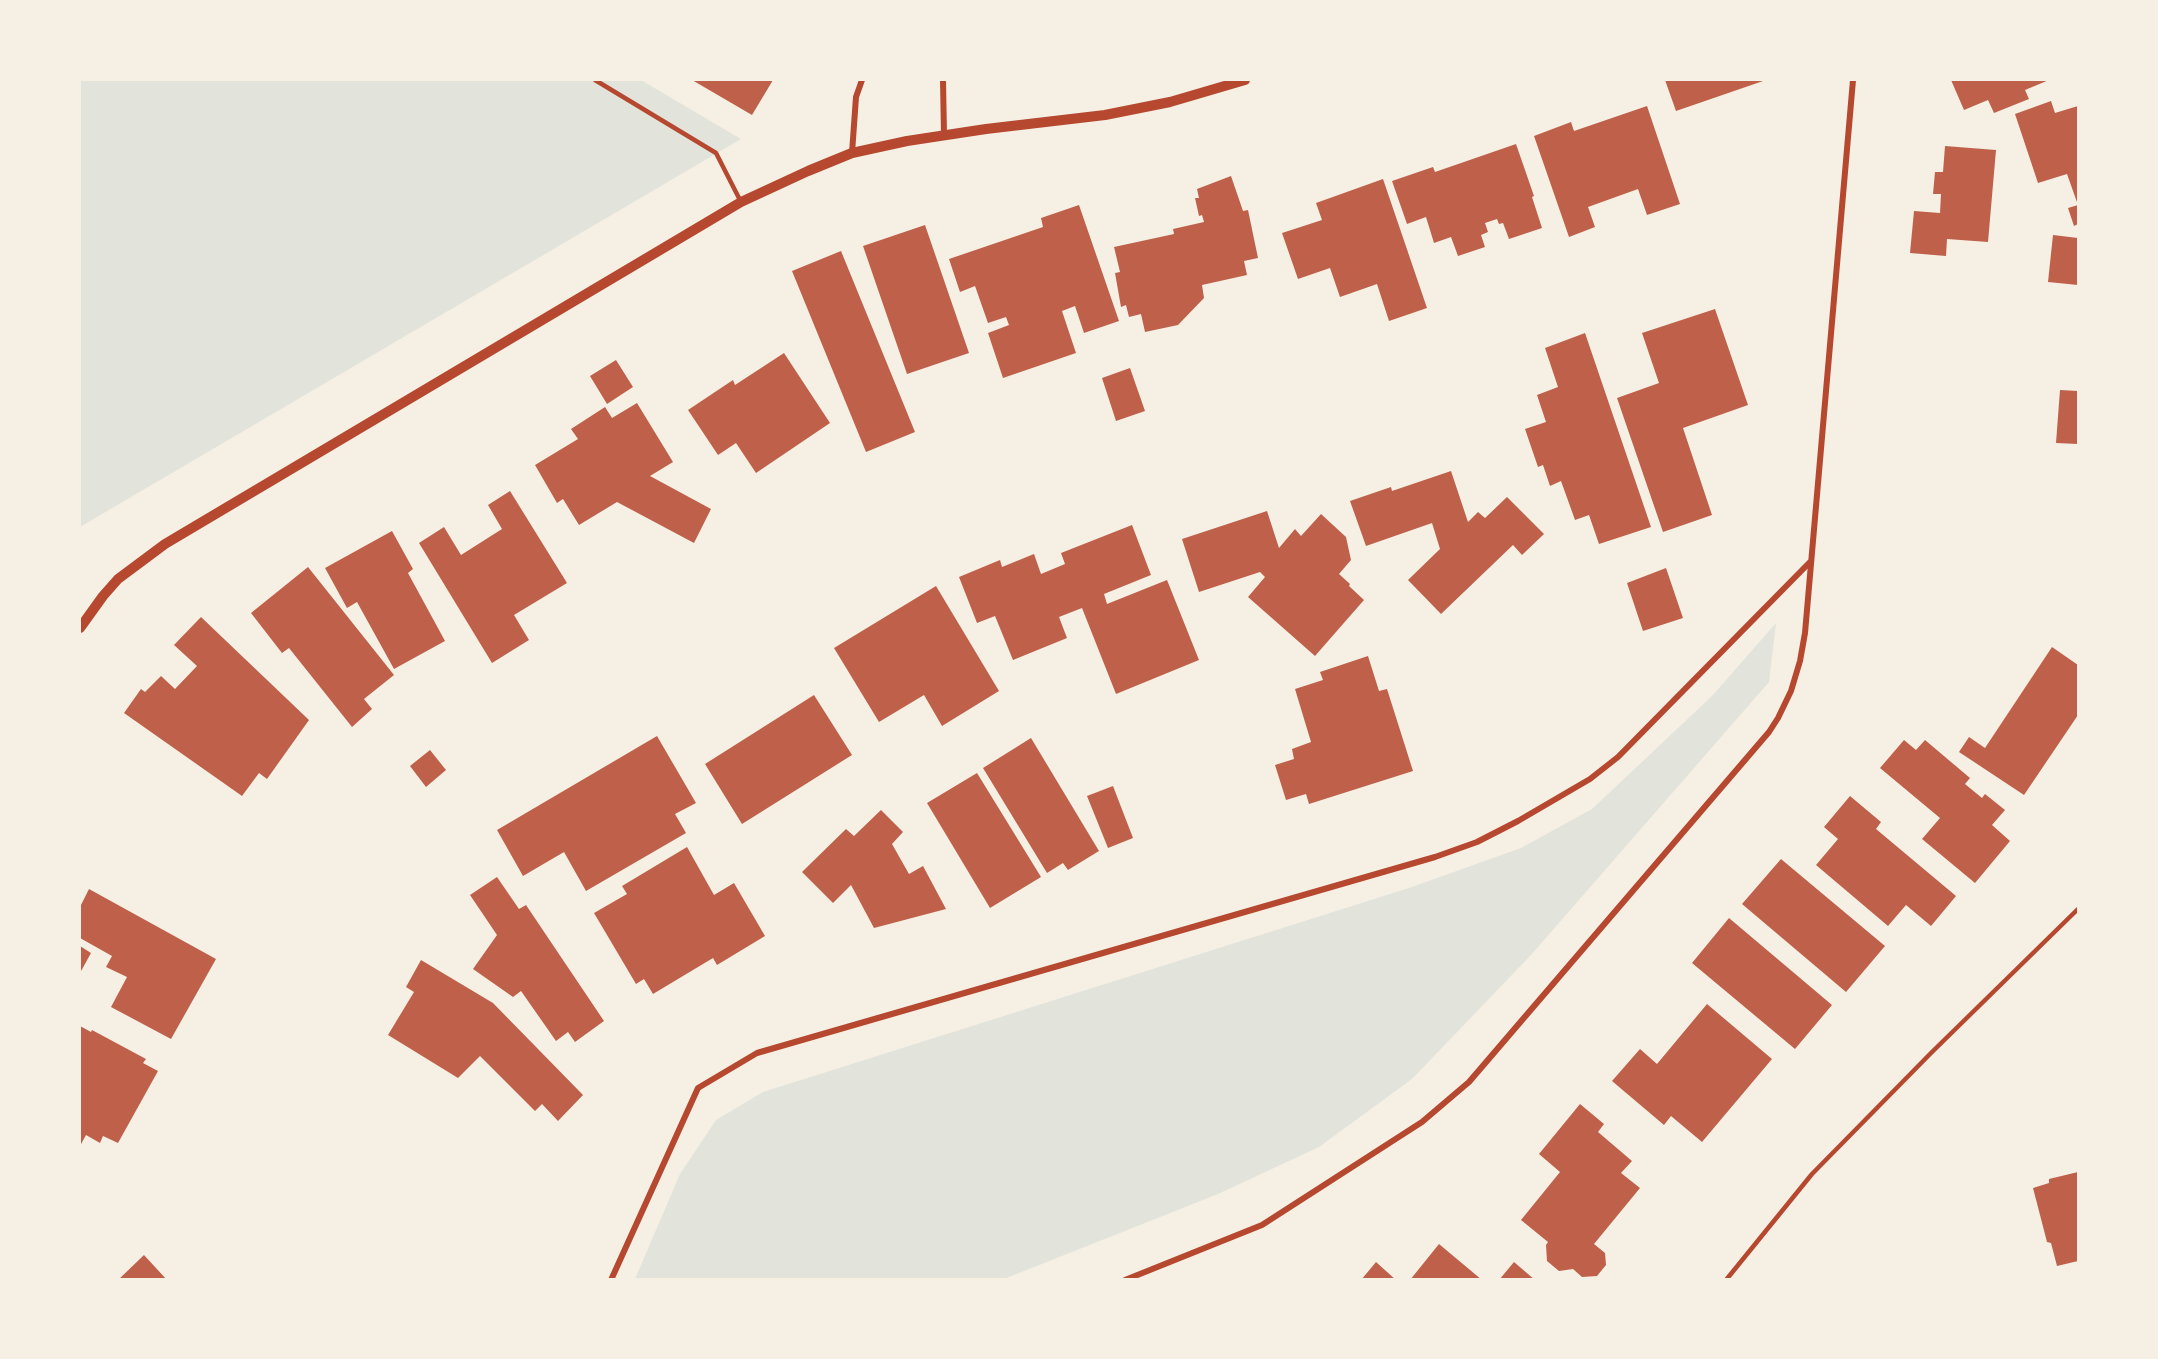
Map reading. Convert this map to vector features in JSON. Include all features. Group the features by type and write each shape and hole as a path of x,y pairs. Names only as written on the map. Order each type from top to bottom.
{"street":[{"path":"852,153 856,98 862,80"},
{"path":"943,80 944,135"},
{"path":"80,628 118,579 165,544 741,202 852,153 944,135 1106,115 1170,102 1245,80"},
{"path":"1125,1280 1262,1225 1422,1122 1468,1082 1769,732 1788,698 1800,660 1805,633 1853,80"},
{"path":"611,1280 698,1088 757,1053 1435,857 1476,842 1518,821 1590,779 1618,757 1812,560"}],"lane":[{"path":"595,80 716,153 741,202"},
{"path":"1726,1280 1812,1174 1931,1053 2079,909"}],"shaded area":[{"path":"80,80 641,80 741,139 80,527"},
{"path":"1776,623 1769,682 1531,955 1412,1079 1319,1147 1218,1194 1004,1279 635,1279 680,1174 716,1120 763,1092 1409,888 1521,848 1592,809 1712,696"}],"building":[{"path":"692,80 773,80 752,115"},
{"path":"1665,80 1766,80 1676,111"},
{"path":"1951,80 2049,80 2025,90 2029,99 1994,113 1988,100 1964,110"},
{"path":"2051,101 2055,113 2078,106 2078,205 2067,174 2038,183 2015,114"},
{"path":"1647,106 1680,204 1647,215 1638,189 1588,207 1595,227 1569,237 1534,136 1571,122 1574,131"},
{"path":"1516,144 1534,196 1532,197 1542,228 1509,239 1503,223 1499,224 1497,219 1485,223 1488,232 1481,235 1485,247 1458,256 1451,237 1434,243 1426,217 1407,224 1392,181 1433,167 1435,172"},
{"path":"1945,146 1996,150 1988,242 1947,239 1946,256 1910,253 1914,211 1940,213 1941,194 1933,194 1935,172 1943,172"},
{"path":"1231,176 1243,211 1248,210 1258,258 1244,261 1247,275 1202,285 1204,298 1178,325 1145,332 1141,314 1129,317 1126,305 1121,307 1115,273 1120,272 1114,247 1174,234 1173,229 1204,222 1202,215 1199,216 1195,198 1199,198 1197,189"},
{"path":"1383,179 1427,308 1389,321 1377,284 1340,297 1330,268 1298,279 1282,233 1322,220 1316,203"},
{"path":"1079,205 1119,321 1084,333 1075,306 1062,311 1076,353 1003,378 988,333 1009,325 1006,317 988,323 975,286 960,292 949,259 1043,227 1041,218"},
{"path":"2078,205 2078,224 2074,226 2068,208"},
{"path":"925,225 969,353 907,374 863,246"},
{"path":"2053,235 2078,238 2078,285 2048,282"},
{"path":"841,251 915,432 866,452 792,271"},
{"path":"1715,309 1748,405 1683,428 1712,515 1663,532 1617,398 1659,383 1642,333"},
{"path":"1585,333 1651,527 1599,544 1589,515 1575,520 1561,481 1550,486 1543,465 1538,467 1525,429 1546,422 1537,395 1558,387 1545,348"},
{"path":"784,353 830,423 756,473 736,443 718,455 688,410 733,380 735,385"},
{"path":"616,360 633,387 607,404 590,376"},
{"path":"1130,368 1145,411 1116,421 1102,378"},
{"path":"2060,390 2078,391 2078,444 2056,443"},
{"path":"637,403 673,462 650,476 711,509 694,543 617,502 579,525 563,499 557,503 535,465 578,439 571,429 605,407 612,418"},
{"path":"1451,471 1468,522 1478,512 1485,518 1507,497 1544,534 1522,555 1513,545 1441,614 1408,580 1440,549 1432,523 1366,546 1350,501 1391,487 1392,491"},
{"path":"510,491 567,583 514,615 529,640 492,663 419,543 444,527 461,555 502,529 488,505"},
{"path":"1267,511 1279,548 1295,529 1301,536 1321,514 1346,537 1351,560 1339,574 1364,600 1315,656 1248,597 1265,577 1260,572 1199,592 1182,539"},
{"path":"1132,525 1151,575 1104,594 1107,604 1167,580 1199,660 1116,694 1082,608 1059,617 1067,638 1013,660 995,616 977,623 959,577 1000,560 1002,567 1034,554 1041,574 1065,564 1061,553"},
{"path":"392,531 413,569 408,573 445,641 394,669 357,602 347,608 325,568"},
{"path":"308,567 394,675 364,699 372,709 352,727 289,648 282,653 251,613"},
{"path":"1666,568 1683,618 1643,631 1627,583"},
{"path":"936,586 999,691 942,726 924,695 879,722 834,648"},
{"path":"201,617 309,720 267,779 259,773 242,796 124,713 141,689 145,692 161,676 175,689 197,666 174,645"},
{"path":"2052,647 2078,665 2078,715 2024,795 1959,752 1969,737 1985,748"},
{"path":"1368,656 1379,691 1387,689 1413,771 1309,804 1306,794 1286,800 1275,765 1294,759 1292,749 1311,742 1295,689 1323,680 1320,672"},
{"path":"814,695 852,755 742,824 705,764"},
{"path":"657,736 696,803 675,814 686,833 586,891 564,852 523,876 497,830"},
{"path":"1031,738 1099,851 1068,870 1063,863 1047,873 983,768"},
{"path":"1904,740 1916,750 1925,740 1970,778 1965,784 1982,798 1985,794 2005,810 1992,825 2010,841 1975,883 1922,839 1940,818 1880,768"},
{"path":"430,750 446,770 426,787 410,766"},
{"path":"977,773 1041,877 990,908 927,803"},
{"path":"1113,786 1133,838 1108,848 1087,796"},
{"path":"1850,796 1881,822 1876,829 1956,896 1931,926 1906,905 1888,926 1816,865 1838,839 1824,827"},
{"path":"881,810 903,832 892,844 909,874 923,866 946,909 874,928 851,885 833,903 802,872 846,829 854,836"},
{"path":"687,847 714,895 734,883 765,936 717,965 713,958 653,994 644,979 636,984 594,913 627,894 622,886"},
{"path":"1781,859 1885,946 1846,992 1742,904"},
{"path":"497,877 519,909 526,905 604,1021 575,1042 568,1032 556,1041 521,991 513,997 473,969 497,935 470,895"},
{"path":"89,889 216,959 171,1039 111,1007 127,977 106,967 112,956 80,938 80,907"},
{"path":"1729,918 1832,1005 1795,1049 1692,963"},
{"path":"80,946 91,953 80,973"},
{"path":"421,960 493,1003 583,1095 558,1121 542,1104 535,1111 480,1056 458,1078 388,1035 414,992 406,987"},
{"path":"1707,1004 1772,1059 1702,1142 1671,1116 1664,1125 1612,1081 1640,1049 1657,1064"},
{"path":"80,1026 146,1059 143,1063 158,1071 118,1143 103,1136 100,1143 86,1135 80,1146"},
{"path":"1580,1104 1604,1124 1598,1132 1632,1161 1621,1173 1640,1188 1594,1244 1605,1253 1606,1265 1597,1276 1582,1277 1573,1269 1559,1271 1547,1261 1546,1245 1548,1242 1521,1220 1560,1172 1539,1154"},
{"path":"2078,1172 2078,1261 2057,1266 2051,1243 2047,1242 2033,1188 2049,1183 2049,1179"},
{"path":"1439,1244 1482,1280 1410,1280"},
{"path":"144,1255 167,1280 118,1280"},
{"path":"1376,1262 1396,1280 1361,1280"},
{"path":"1514,1262 1535,1280 1499,1280"}]}
